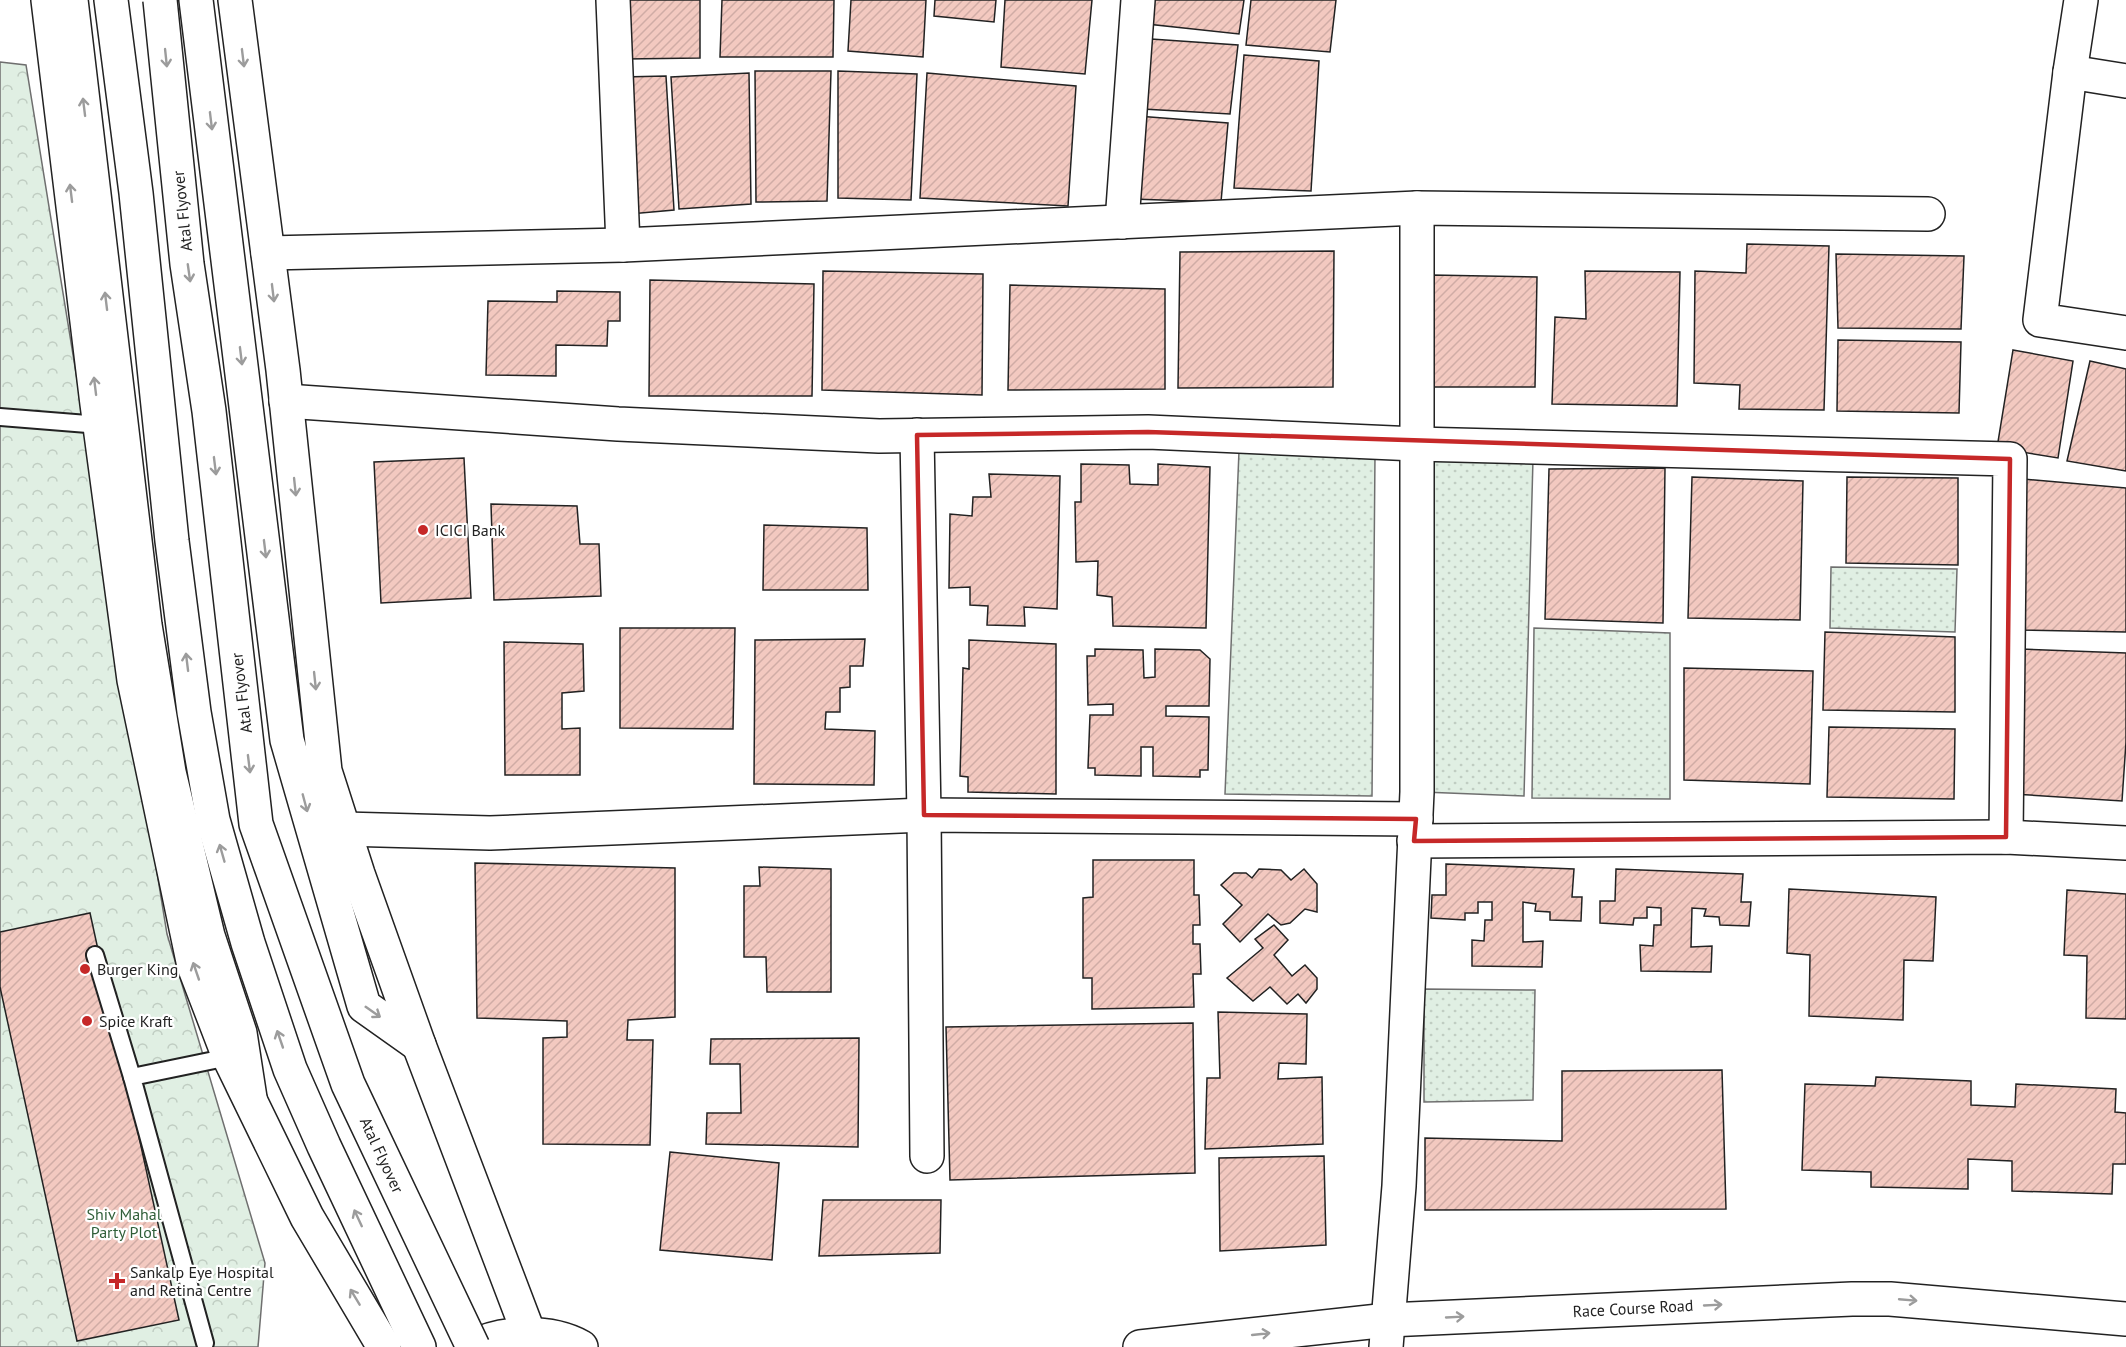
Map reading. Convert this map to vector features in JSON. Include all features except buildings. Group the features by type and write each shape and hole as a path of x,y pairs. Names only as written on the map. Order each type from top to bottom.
{"street":[{"path":"48,0 100,425 139,703 194,966 230,1057 307,1217 384,1347"},
{"path":"71,0 148,647 169,772 208,936 240,1034 250,1098"},
{"path":"111,0 137,204 172,541 194,712 213,820 248,943 290,1069 418,1347"},
{"name":"Atal Flyover","path":"160,0 188,264 209,411 256,824 348,1084 472,1347"},
{"path":"196,0 288,740 364,1006 419,1045"},
{"path":"236,0 286,401 325,771 419,1045 529,1334"},
{"path":"614,0 623,245"},
{"path":"1122,222 1138,0"},
{"path":"2081,0 2040,320 2126,333"},
{"path":"2070,72 2126,81"},
{"path":"268,253 623,245 1417,208 1928,214"},
{"path":"1387,1333 1399,1185 1415,830 1417,208"},
{"path":"286,401 618,423 879,436 1148,432 1416,444 2010,459 2006,837"},
{"path":"917,435 927,1156"},
{"path":"344,829 490,832 924,815 1415,830 2006,837 2126,843"},
{"name":"Race Course Road","path":"1140,1347 1387,1333 1852,1299 1890,1299 2126,1319"},
{"path":"472,1347 486,1340 529,1334 583,1345"}],"lane":[{"path":"0,417 100,425"},
{"path":"94,955 132,1077 205,1343"},
{"path":"132,1077 230,1057"}],"highlighted area":[{"path":"1148,432 2010,459 2006,837 1414,841 1416,819 924,815 917,435"}],"green space":[{"name":"Shiv Mahal Party Plot","path":"0,62 26,65 167,934 265,1263 258,1347 0,1347"},
{"path":"1239,451 1375,455 1372,796 1225,794"},
{"path":"1421,454 1533,459 1524,796 1423,792"},
{"path":"1831,567 1957,569 1955,632 1830,628"},
{"path":"1534,628 1670,633 1670,799 1532,798"},
{"path":"1424,989 1535,990 1533,1100 1424,1102"}],"place":[{"name":"ICICI Bank","path":"423,530"},
{"name":"Burger King","path":"85,969"},
{"name":"Spice Kraft","path":"87,1021"},
{"name":"Sankalp Eye Hospital and Retina Centre","path":"117,1281"}]}
